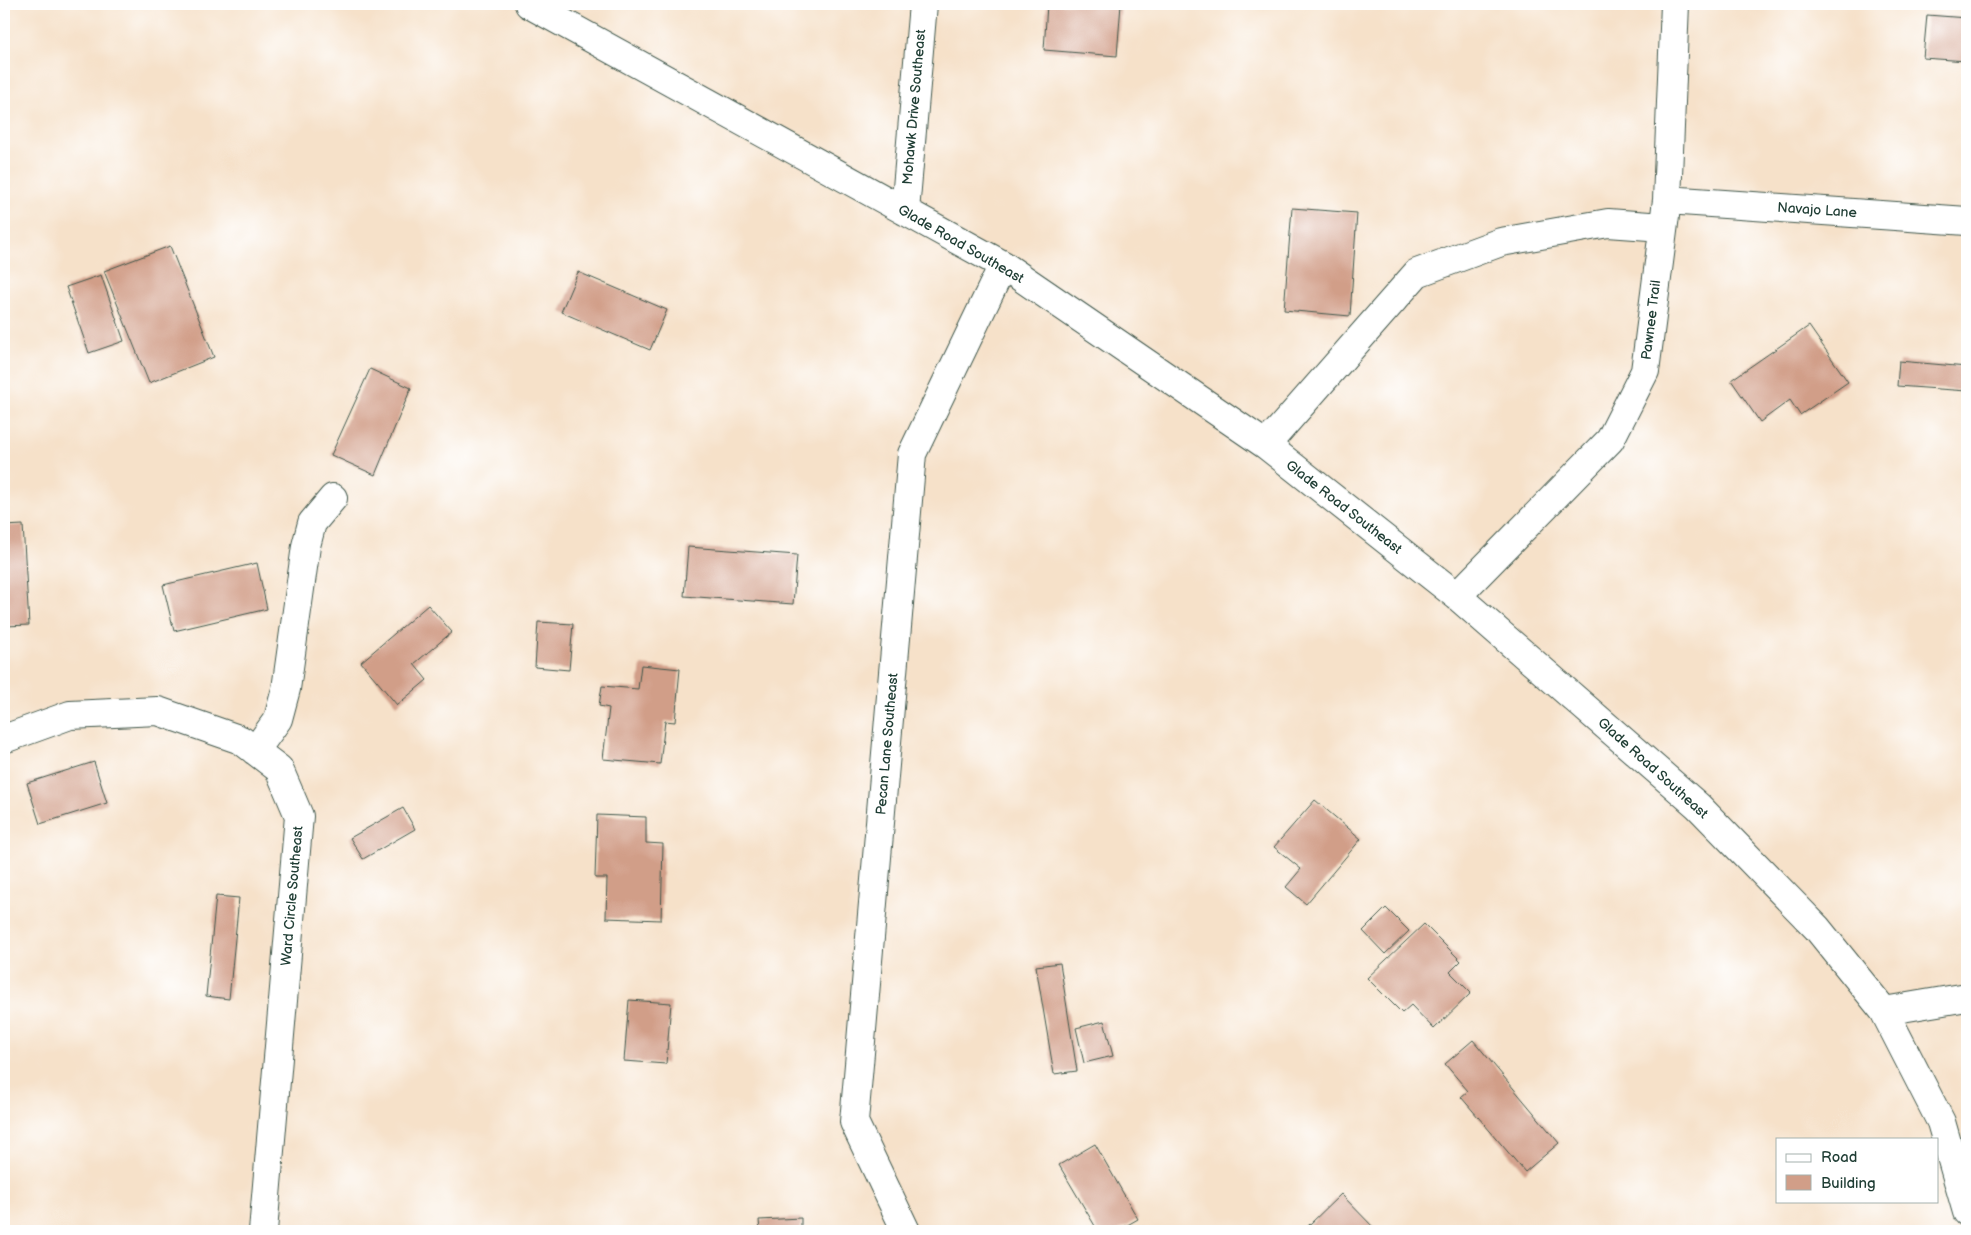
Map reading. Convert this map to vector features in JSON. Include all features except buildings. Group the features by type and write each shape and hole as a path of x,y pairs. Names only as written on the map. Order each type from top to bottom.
{"street":[{"name":"Glade Road Southeast","path":"529,4 1003,265 1266,445 1457,596 1698,806 1817,928 1884,1011 1941,1122 1967,1212"},
{"name":"Mohawk Drive Southeast","path":"905,211 923,4"},
{"name":"Pawnee Trail","path":"1457,596 1610,440 1645,371 1667,200 1675,4"},
{"name":"Navajo Lane","path":"1667,200 1967,221"},
{"path":"1266,445 1416,273 1501,242 1608,223 1663,228"},
{"name":"Pecan Lane Southeast","path":"906,1231 854,1122 912,454 1003,265"},
{"path":"255,751 278,719 286,689 306,546 312,523 333,498"},
{"name":"Ward Circle Southeast","path":"4,739 70,715 158,711 240,740 279,769 299,816 263,1231"},
{"path":"1884,1011 1967,997"}]}
